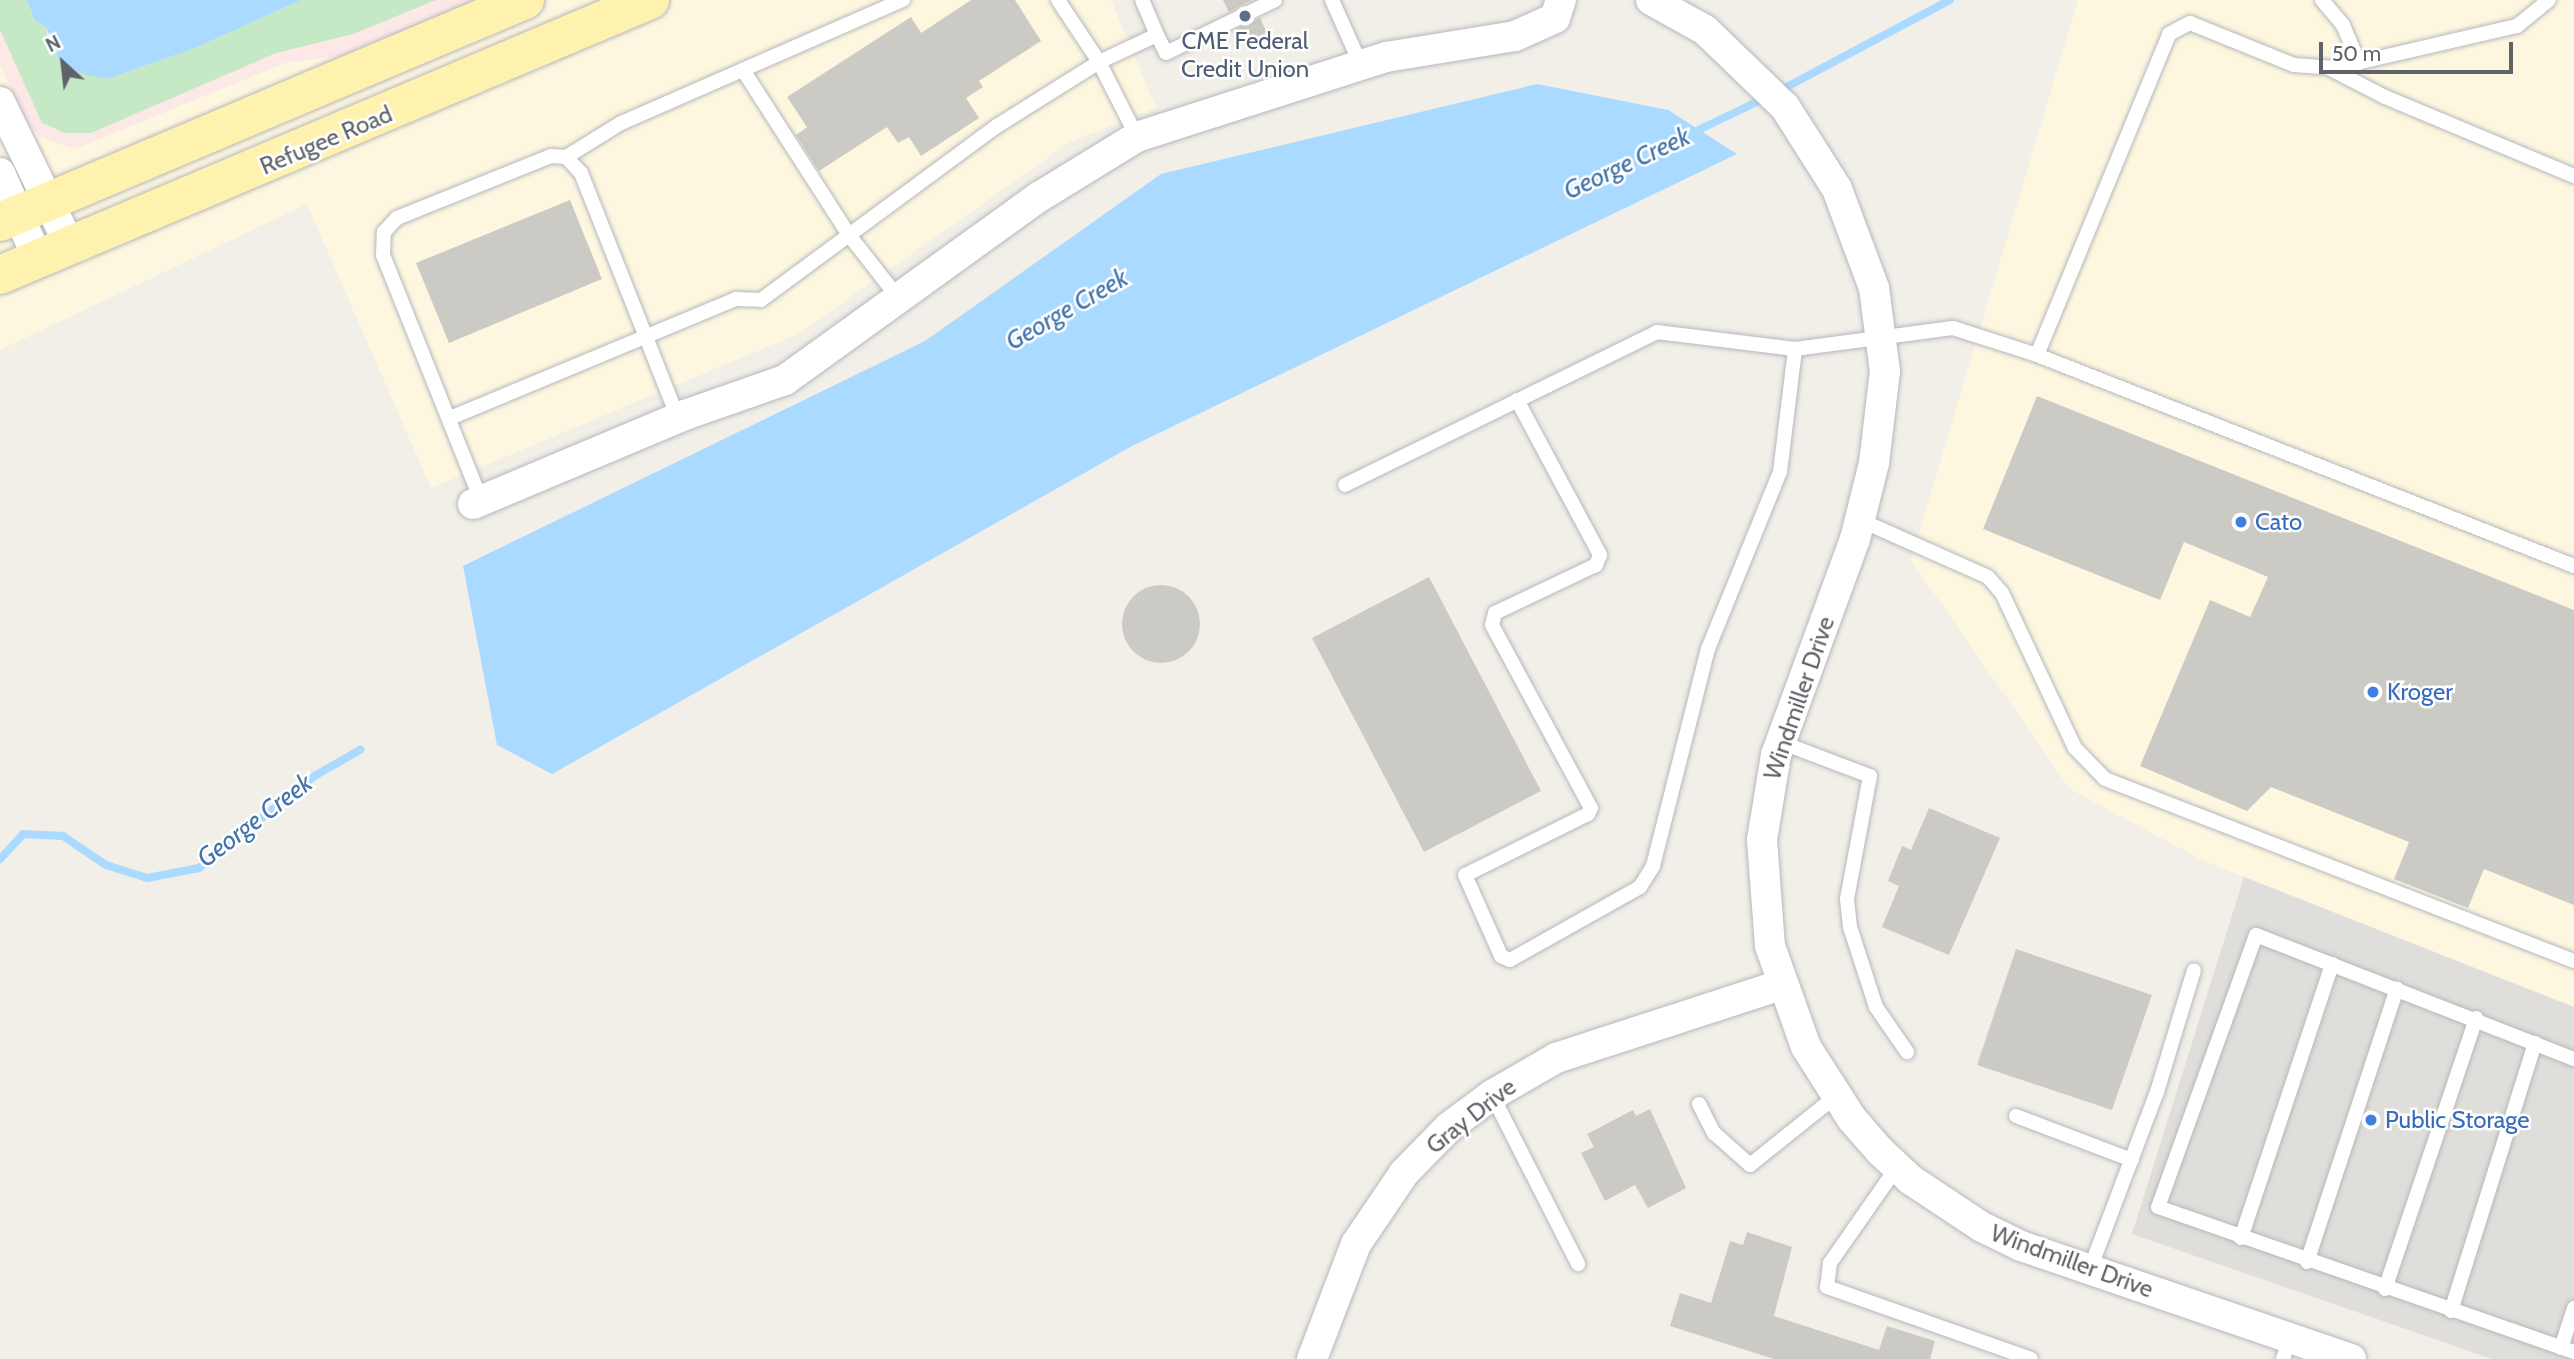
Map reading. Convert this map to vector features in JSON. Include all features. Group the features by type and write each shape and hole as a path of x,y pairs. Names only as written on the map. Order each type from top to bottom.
{"main road":[{"name":"Refugee Road","path":"22,214 525,0"},
{"name":"Refugee Road","path":"0,275 53,251 134,222 650,0"}],"street":[{"path":"477,502 678,418 785,380 900,300 1039,197 1137,137 1361,65 1515,36 1555,18 1561,0"},
{"name":"Windmiller Drive","path":"1651,0 1705,30 1785,107 1837,189 1874,288 1881,340 1883,384 1874,463 1860,520 1780,742 1767,797 1762,882 1781,985 1806,1047 1836,1097 1896,1167 1982,1227 2287,1349 2351,1359"},
{"path":"0,102 22,214"},
{"path":"0,173 22,214 53,251"},
{"name":"Gray Drive","path":"1312,1359 1338,1283 1378,1208 1449,1127 1492,1095 1577,1050 1781,985"}],"lane":[{"path":"477,502 450,418 383,255 384,232 397,218 551,156 566,157 621,123 903,0"},
{"path":"1058,0 1099,62 1137,137"},
{"path":"1142,0 1166,53 1275,0"},
{"path":"1332,0 1361,65"},
{"path":"2037,355 2169,34 2190,23 2294,65 2327,67 2360,63 2517,26 2549,0"},
{"path":"2330,2 2360,63"},
{"path":"450,418 737,299 761,300 997,126 1099,62 1157,35"},
{"path":"2327,67 2385,97 2574,176"},
{"path":"743,70 849,235 900,300"},
{"path":"566,157 581,173 678,418"},
{"path":"1345,485 1657,332 1795,349 1881,340 1953,328 2037,355 2574,566"},
{"path":"1517,400 1600,555 1596,565 1495,613 1492,625 1591,808 1588,814 1465,875 1501,956 1510,960 1640,887 1653,866 1708,649 1780,472 1795,349"},
{"path":"1860,520 1988,576 2001,593 2076,748 2105,779 2574,961"},
{"path":"1780,742 1870,776 1847,899 1850,927 1876,1007 1907,1052"},
{"path":"2574,1059 2476,1018 2256,935 2158,1207 2307,1262 2568,1350 2574,1308"},
{"path":"2241,1238 2332,964"},
{"path":"2090,1269 2132,1160 2194,970"},
{"path":"2307,1262 2397,988"},
{"path":"2385,1289 2476,1018"},
{"path":"2451,1311 2535,1043"},
{"path":"1492,1095 1578,1264"},
{"path":"1699,1104 1714,1133 1750,1166 1836,1097"},
{"path":"2016,1116 2132,1160"},
{"path":"1896,1167 1830,1263 1827,1287 2031,1359"}],"shaded area":[{"path":"0,0 1111,0 1156,108 1070,142 798,334 431,488 307,204 0,350"},
{"path":"0,0 479,0 344,55 285,63 75,149 40,137 26,122 0,64"},
{"path":"2078,0 2574,0 2574,1007 2204,861 2070,789 1911,560"},
{"name":"Public Storage","path":"2244,877 2574,1007 2574,1359 2492,1359 2132,1234"}],"green space":[{"path":"0,0 27,0 35,21 46,27 48,40 107,79 195,48 301,0 436,0 353,34 276,53 91,133 65,133 42,123 0,30"}],"water":[{"path":"27,0 301,0 195,48 107,79 71,71 61,65 46,27 35,21"},
{"path":"1537,84 1668,110 1737,154 1132,446 552,774 497,745 463,566 925,341 1161,174"}],"building":[{"path":"971,0 1015,0 1041,41 979,81 983,87 966,98 979,118 921,156 909,137 898,143 887,127 819,171 796,135 807,127 787,97 911,17 921,33"},
{"path":"1223,0 1252,0 1229,12"},
{"path":"1260,18 1267,33 1243,43 1236,29"},
{"path":"570,200 602,279 449,343 416,263"},
{"name":"Kroger","path":"2037,396 2574,610 2574,905 2484,869 2468,908 2394,879 2409,842 2271,787 2247,811 2140,766 2210,600 2250,617 2268,577 2184,542 2160,600 1983,529"},
{"path":"1429,577 1541,791 1424,852 1312,638"},
{"path":"1161,585 1176,588 1193,602 1200,624 1197,639 1183,656 1161,663 1146,660 1129,646 1122,624 1125,609 1139,592"},
{"path":"1929,808 2000,838 1949,955 1882,927 1899,886 1888,881 1902,846 1911,850"},
{"path":"2016,949 2152,995 2112,1110 1977,1065"},
{"path":"1650,1109 1686,1188 1648,1208 1635,1185 1605,1201 1581,1153 1594,1147 1587,1134 1633,1110 1636,1116"},
{"path":"1747,1232 1792,1247 1774,1316 1879,1350 1887,1326 1935,1341 1930,1359 1774,1359 1670,1326 1680,1293 1711,1303 1730,1241 1743,1245"}],"waterway":[{"name":"George Creek","path":"1777,92 1950,0"},
{"name":"George Creek","path":"1692,133 1765,98"},
{"name":"George Creek","path":"0,859 23,834 63,836 106,865 147,878 199,868 316,775 360,750"}],"place":[{"name":"CME Federal Credit Union","path":"1245,16"},
{"name":"Cato","path":"2241,522"},
{"name":"Kroger","path":"2373,692"},
{"name":"Public Storage","path":"2371,1120"}]}
